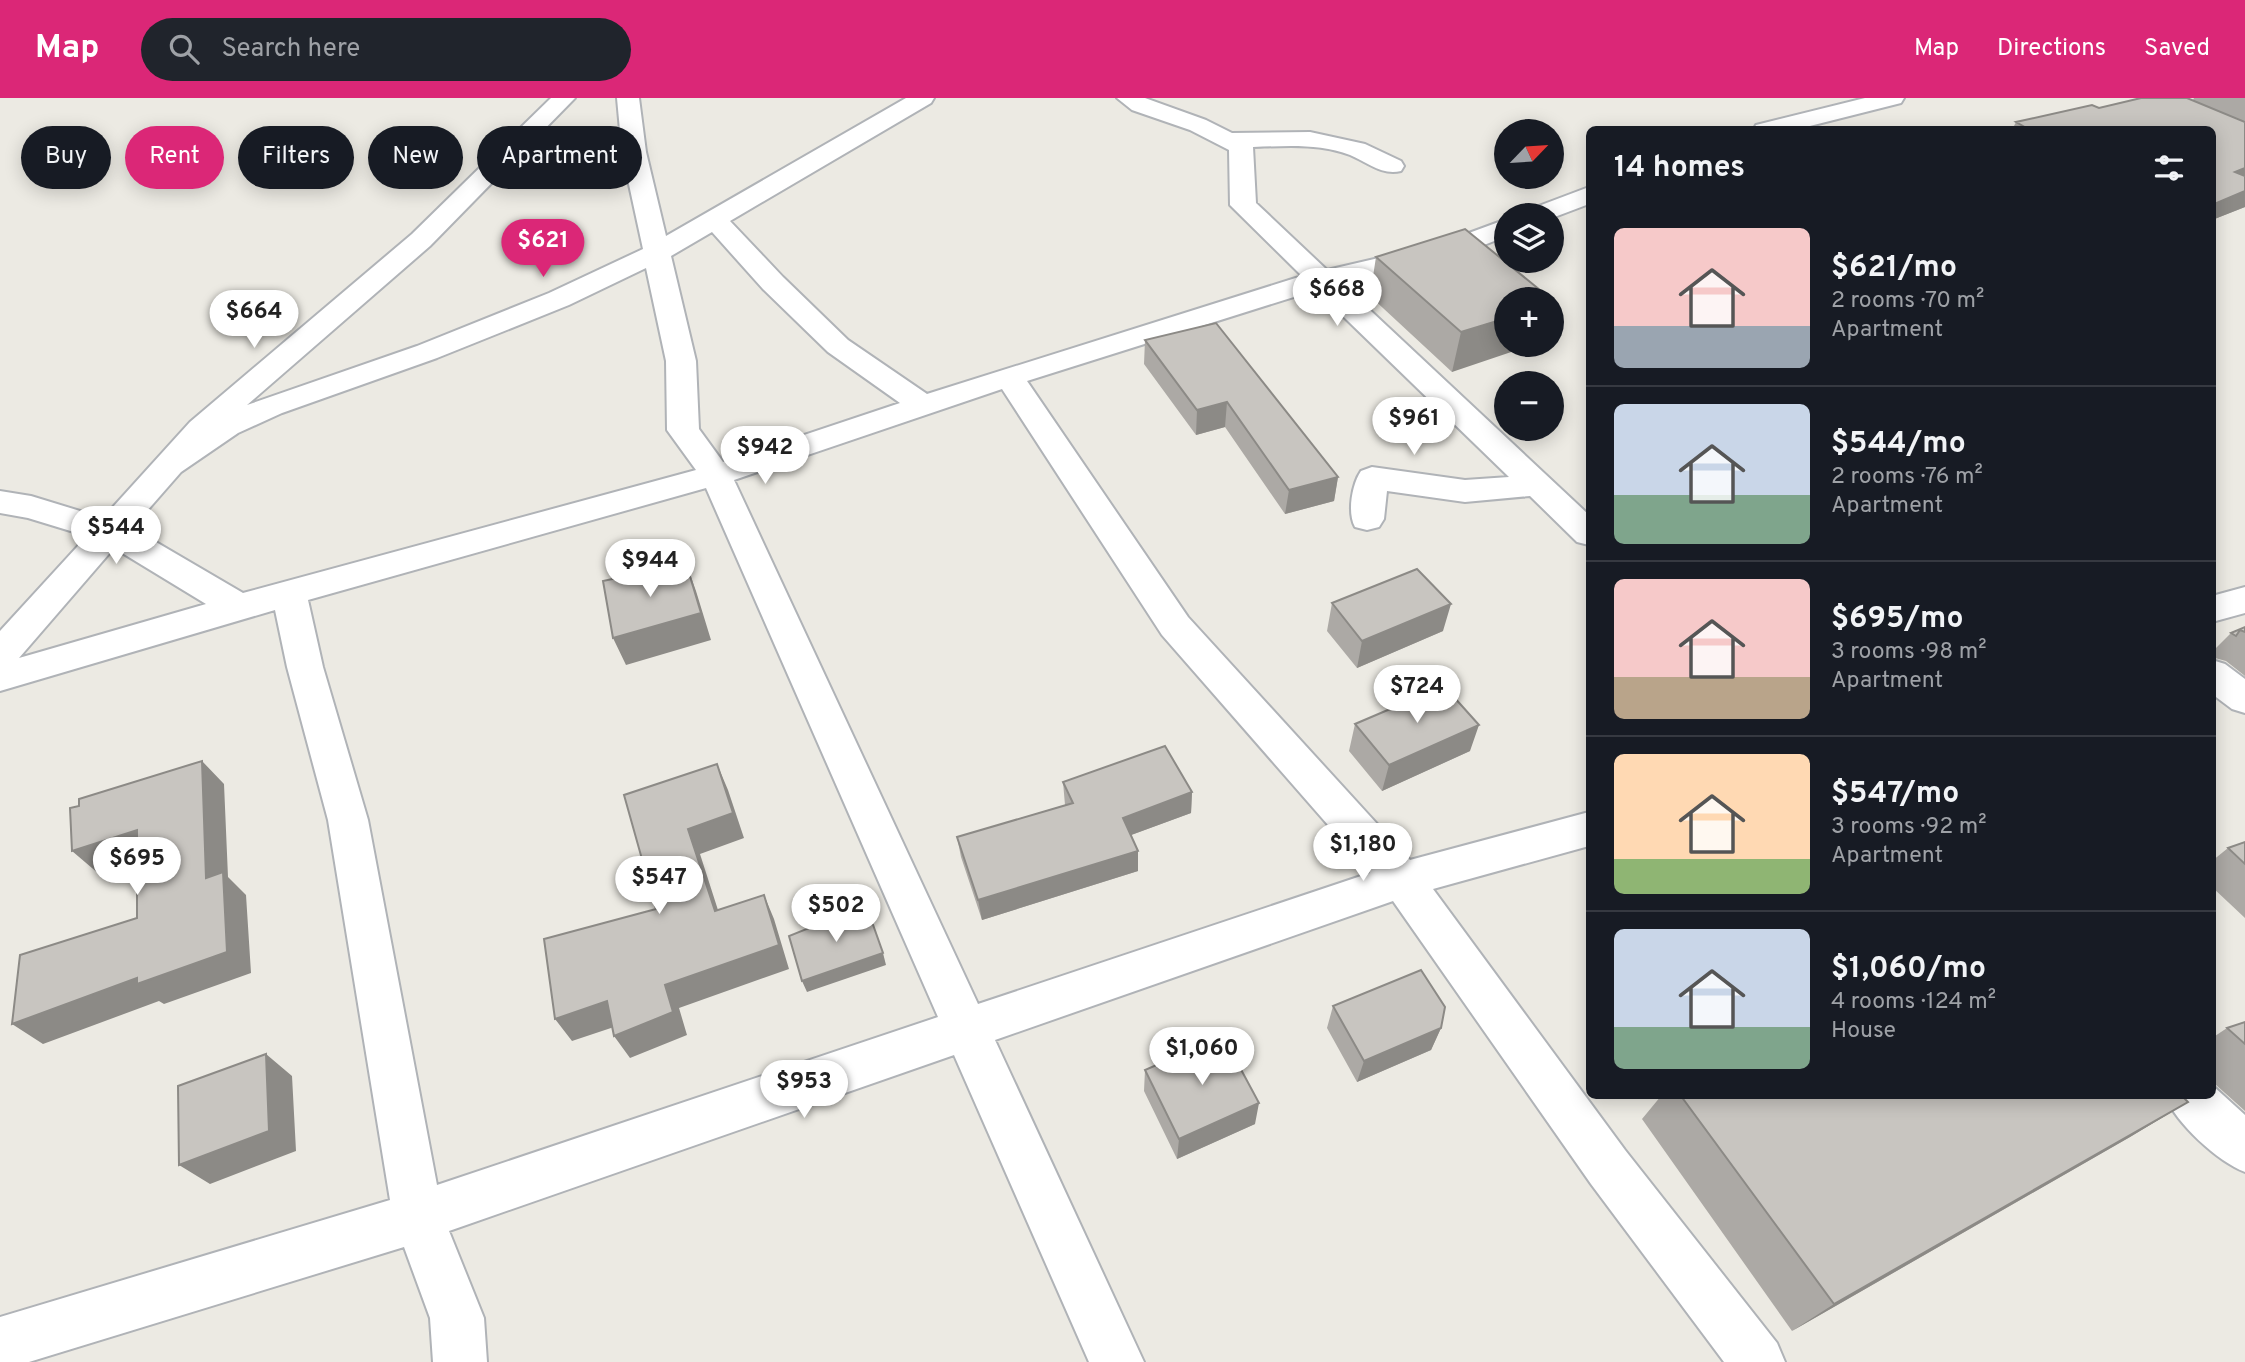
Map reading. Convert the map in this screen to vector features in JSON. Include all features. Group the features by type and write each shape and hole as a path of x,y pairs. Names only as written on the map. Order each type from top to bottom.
{"street":[{"path":"0,655 201,429 421,240 564,98"},
{"path":"628,98 634,152 681,361 683,430 716,475 1117,1362"},
{"path":"172,464 227,426 271,406 426,352 559,299 658,252 923,98"},
{"path":"1128,98 1140,105 1198,125 1241,147 1243,205 1586,531"},
{"path":"1780,126 1893,98"},
{"path":"1226,140 1310,139 1356,149 1392,166"},
{"path":"1564,205 1586,196"},
{"path":"715,220 773,283 838,346 921,404"},
{"path":"0,677 239,607 716,475 921,404 1322,279 1447,250 1494,232"},
{"path":"1009,377 1175,626 1402,880 1608,1167 1758,1362"},
{"path":"1367,519 1372,478 1465,491 1537,485"},
{"path":"0,502 31,507 112,532 239,607"},
{"path":"289,593 305,667 348,820 418,1217 457,1318 460,1362"},
{"path":"2216,607 2245,600"},
{"path":"2216,677 2245,699"},
{"path":"0,1344 418,1217 1402,880 1586,830"},
{"path":"2192,1099 2245,1148"}],"building":[{"path":"2141,98 2187,98 2245,122 2245,168 2235,172 2245,176 2245,191 2216,203 2216,126 2023,126 2016,122 2092,105 2099,108"},
{"path":"1465,229 1494,253 1494,273 1519,273 1536,287 1494,287 1494,322 1461,332 1376,257"},
{"path":"1216,323 1338,477 1289,490 1227,402 1197,410 1145,340"},
{"path":"686,563 701,613 613,638 603,581"},
{"path":"1417,569 1451,604 1362,641 1332,603"},
{"path":"2245,627 2245,632 2240,630 2236,636 2231,633"},
{"path":"1444,686 1479,725 1389,765 1355,724"},
{"path":"1165,746 1192,792 1123,818 1138,851 978,900 957,837 1073,803 1063,782"},
{"path":"202,761 206,878 223,872 227,952 137,984 137,978 12,1024 20,955 137,918 137,830 72,851 70,808 79,806 79,799"},
{"path":"717,764 733,813 688,829 715,911 764,895 779,945 665,985 673,1012 614,1036 607,1001 555,1019 544,939 656,909 624,795"},
{"path":"2245,842 2245,864 2228,848"},
{"path":"866,905 883,953 802,981 789,936"},
{"path":"1421,970 1445,1007 1441,1028 1364,1061 1333,1006"},
{"path":"2245,1022 2245,1044 2227,1028"},
{"path":"1223,1036 1259,1103 1179,1139 1145,1070"},
{"path":"266,1054 269,1131 179,1165 178,1086"},
{"path":"1683,1099 2185,1099 2188,1102 1834,1304"}]}
